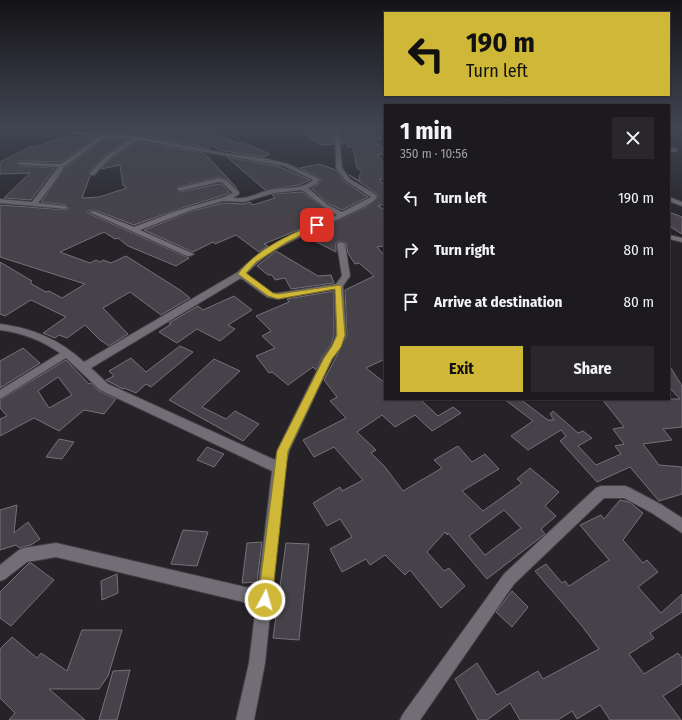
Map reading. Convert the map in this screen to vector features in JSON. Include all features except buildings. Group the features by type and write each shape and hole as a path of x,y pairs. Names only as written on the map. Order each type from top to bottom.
{"street":[{"path":"34,204 57,175 62,166 71,160"},
{"path":"92,174 106,160"},
{"path":"225,199 247,200 273,192 314,184 317,180 286,165 258,160"},
{"path":"84,367 242,274 253,261 285,240 342,215 374,198 373,195 348,180 339,168 339,160"},
{"path":"21,164 62,166"},
{"path":"136,229 181,212 225,199 236,193 225,182 219,180 180,189"},
{"path":"303,187 326,206 342,215"},
{"path":"670,199 682,204"},
{"path":"0,201 65,208"},
{"path":"92,212 136,229 149,237 190,254"},
{"path":"670,237 682,240"},
{"path":"245,720 257,663 282,451 341,335 339,286 346,276 342,244"},
{"path":"242,274 270,295 278,296 339,286"},
{"path":"0,327 20,329 30,332 57,345 84,367 104,388 279,468"},
{"path":"0,395 67,353"},
{"path":"411,719 509,579 601,492 625,492 657,509 682,526"},
{"path":"0,574 24,555 56,550 265,600"}],"route":[{"path":"265,600 282,451 341,335 339,286 288,296 278,296 270,295 242,274 247,270 253,261 285,240 317,225"}]}
